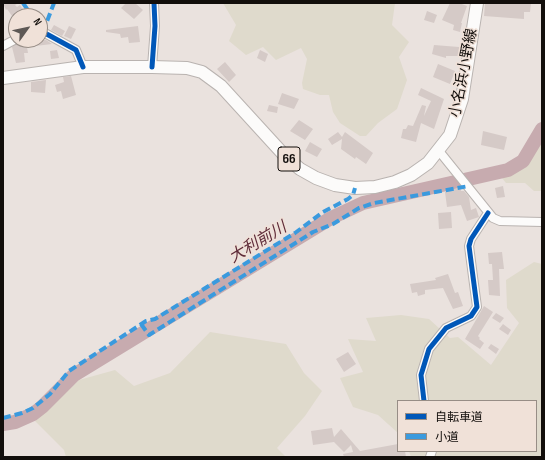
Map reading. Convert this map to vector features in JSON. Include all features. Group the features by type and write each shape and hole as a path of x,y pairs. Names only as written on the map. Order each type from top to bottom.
{"main road":[{"name":"小名浜小野線","path":"3,78 83,67 187,68 202,72 212,77 284,156 300,169 316,178 335,185 355,188 375,187 396,182 411,175 428,163 439,151 450,135 462,98 477,3"}],"street":[{"path":"152,67 155,26 154,3"},
{"path":"48,35 76,50 83,67"},
{"path":"439,151 488,213 500,221 542,222"},
{"path":"424,400 421,375 430,349 446,328 471,316 477,307 469,246 471,239 488,213"}],"shaded area":[{"path":"223,3 395,3 392,25 409,42 399,57 407,80 397,109 378,123 366,136 360,136 340,123 333,112 329,95 320,95 303,89 302,83 307,59 301,48 276,60 263,47 246,55 229,41 236,25"},
{"path":"542,138 542,191 534,191 525,183 506,183 502,178 517,168 538,145"},
{"path":"534,262 542,264 542,457 411,457 409,452 537,452 537,400 397,400 397,432 378,415 353,407 340,378 363,372 348,339 376,341 366,318 401,315 429,319 450,338 458,337 491,365 519,323 507,308 506,280"},
{"path":"210,332 286,344 304,373 322,391 305,416 277,448 286,457 66,457 64,450 35,421 79,380 115,370 134,386 170,373"}],"building":[{"path":"3,3 19,3 15,5 17,7 20,5 22,8 8,8 8,10 6,10"},
{"path":"126,3 135,3 143,10 134,19 121,8"},
{"path":"450,3 459,3 467,6 461,23 460,32 453,30 454,25 442,20"},
{"path":"485,3 531,3 530,12 524,12 524,19 484,16"},
{"path":"427,11 437,15 434,23 424,20"},
{"path":"54,25 65,31 62,36 51,30"},
{"path":"69,26 76,29 71,39 64,36"},
{"path":"138,26 140,42 129,43 128,37 121,38 120,34 106,32 106,30"},
{"path":"434,45 459,47 459,56 446,56 446,58 432,54"},
{"path":"12,48 27,48 28,53 24,53 25,62 16,63"},
{"path":"57,50 59,58 51,59 50,51"},
{"path":"260,50 268,54 265,62 257,58"},
{"path":"225,62 236,75 229,82 217,69"},
{"path":"438,64 455,71 450,84 433,77"},
{"path":"71,76 76,95 63,99 61,91 57,92 55,85 64,82 63,77"},
{"path":"46,80 45,93 31,92 31,82"},
{"path":"421,88 444,99 434,129 421,123 416,142 401,138 403,129 406,129 408,125 413,126 422,105 426,106 424,116 431,101 418,95"},
{"path":"282,93 299,99 294,109 278,104"},
{"path":"269,105 278,107 277,113 267,111"},
{"path":"299,120 313,129 305,140 290,131"},
{"path":"483,131 507,137 504,150 481,145"},
{"path":"338,132 342,137 345,132 373,153 366,164 356,157 355,159 341,149 342,139 332,145 328,139"},
{"path":"310,142 322,149 317,157 305,151"},
{"path":"503,186 505,197 497,198 495,188"},
{"path":"460,187 461,191 464,191 469,197 471,210 476,208 479,217 467,221 461,205 447,207 445,192"},
{"path":"451,212 452,228 439,229 438,213"},
{"path":"502,252 504,269 499,269 500,296 489,295 488,280 493,280 492,264 489,264 488,253"},
{"path":"448,274 455,293 458,292 463,306 453,309 443,288 425,290 425,294 418,296 417,292 412,293 410,284 436,280 435,278"},
{"path":"484,306 493,312 478,336 484,343 480,349 465,339"},
{"path":"496,313 504,318 500,323 492,318"},
{"path":"503,324 511,330 508,335 499,329"},
{"path":"491,344 499,349 496,354 488,348"},
{"path":"348,352 356,364 344,372 336,359"},
{"path":"332,428 334,437 341,429 360,451 397,444 397,452 405,452 406,457 344,457 343,454 353,452 351,445 344,452 334,442 313,445 311,431"}],"waterway":[{"name":"大利前川","path":"3,424 15,422 33,414 74,375 331,218 363,203 508,170 523,161 542,129"}],"marked path":[{"path":"23,3 26,8"},
{"path":"48,19 54,3"},
{"path":"141,324 149,335 313,232 333,224 359,208 374,203 469,186"},
{"path":"3,418 22,413 33,408 50,394 69,371 146,321 155,319 295,233 323,212 348,199 353,195 355,188"}],"cycle path":[{"path":"152,67 155,26 154,3"},
{"path":"48,35 76,50 83,67"},
{"path":"424,400 421,375 429,349 446,328 471,316 477,307 469,246 471,239 488,213"}]}
